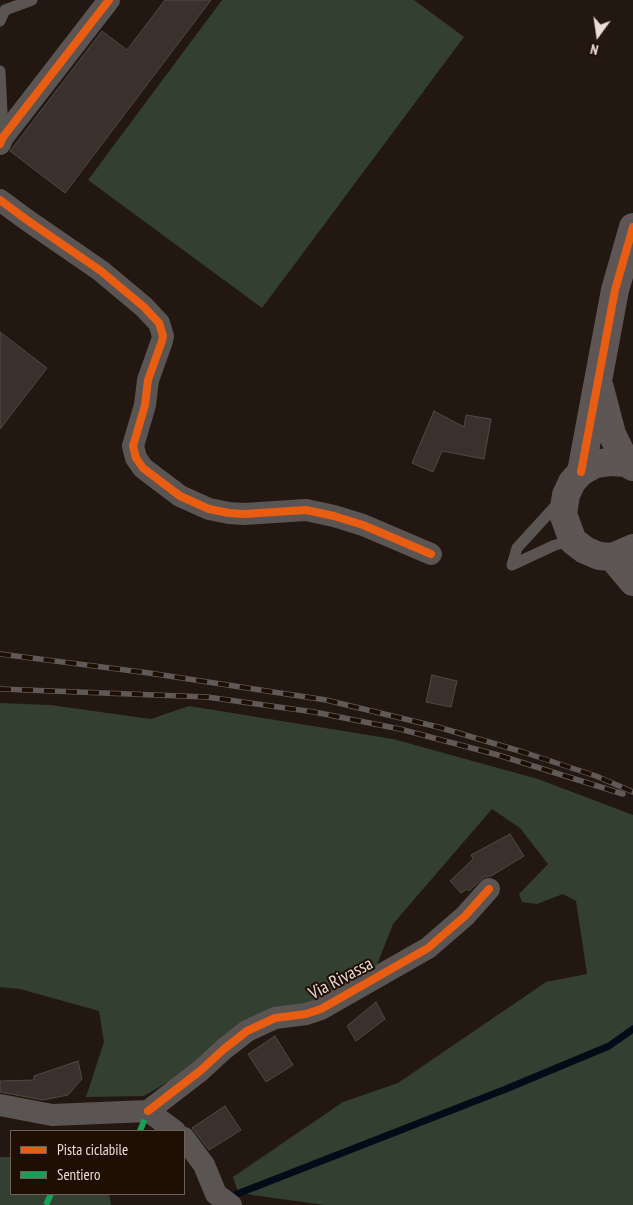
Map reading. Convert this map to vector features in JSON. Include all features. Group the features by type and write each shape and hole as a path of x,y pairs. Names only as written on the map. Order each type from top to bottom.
{"street":[{"path":"2,141 109,0"},
{"path":"0,200 101,271 144,307 159,324 163,336 162,341 148,380 145,405 132,446 136,458 143,468 180,496 209,509 244,514 306,510 363,525 431,554"},
{"path":"581,472 614,290 633,227"},
{"path":"598,379 612,434 629,465"},
{"path":"629,465 610,462 595,464 581,472 572,482 566,495 563,514 573,541 585,550 599,556 623,552 633,582"},
{"name":"Via Rivassa","path":"148,1111 200,1071 247,1031 275,1018 306,1014 320,1009 428,948 465,916 489,889"},
{"path":"0,1105 52,1115 148,1111 175,1130"},
{"path":"185,1139 204,1165 216,1194 232,1205"}],"lane":[{"path":"0,21 5,10 32,0"},
{"path":"0,71 2,141"},
{"path":"566,495 517,548 512,565 555,545 573,541"}],"green space":[{"path":"222,0 414,0 464,37 262,308 88,180"},
{"path":"0,703 50,705 151,719 189,706 393,739 538,779 633,815 633,1205 325,1205 238,1192 233,1177 343,1102 398,1083 546,982 587,974 576,901 563,894 537,904 522,902 519,894 548,864 520,828 492,809 393,924 377,965 321,1002 186,1071 144,1096 86,1097 104,1042 99,1011 20,989 0,987"},
{"path":"0,1157 10,1157 10,1195 109,1195 111,1205 0,1205"}],"building":[{"path":"165,0 211,0 65,193 10,151 102,31 127,50"},
{"path":"0,332 47,368 0,429"},
{"path":"434,411 464,427 466,415 491,419 484,459 442,451 433,472 412,463"},
{"path":"432,675 457,681 451,707 426,702"},
{"path":"510,834 524,856 491,876 484,877 469,891 467,889 461,893 450,881 473,859 471,855"},
{"path":"376,1002 385,1019 356,1041 347,1026"},
{"path":"275,1036 293,1065 266,1082 248,1054"},
{"path":"78,1061 82,1079 68,1095 43,1100 0,1092 0,1081 34,1080 34,1076"},
{"path":"225,1106 241,1130 209,1150 192,1128"}],"waterway":[{"path":"232,1201 237,1194 506,1089 609,1046 633,1029"}],"railway":[{"path":"0,654 149,673 326,700 438,727 523,752 596,776 633,792"},
{"path":"0,689 207,697 314,712 400,729 498,755 623,794"}],"marked path":[{"path":"140,1130 148,1111"},
{"path":"46,1205 51,1195"}],"cycle path":[{"path":"0,144 3,137 109,0"},
{"path":"0,200 101,271 144,307 159,323 163,336 162,341 148,380 145,405 133,446 136,458 143,468 180,496 209,509 244,514 306,510 363,525 431,554"},
{"path":"581,472 615,290 633,227"},
{"path":"148,1111 200,1071 247,1031 275,1018 306,1014 321,1009 428,948 465,916 489,889"}]}
